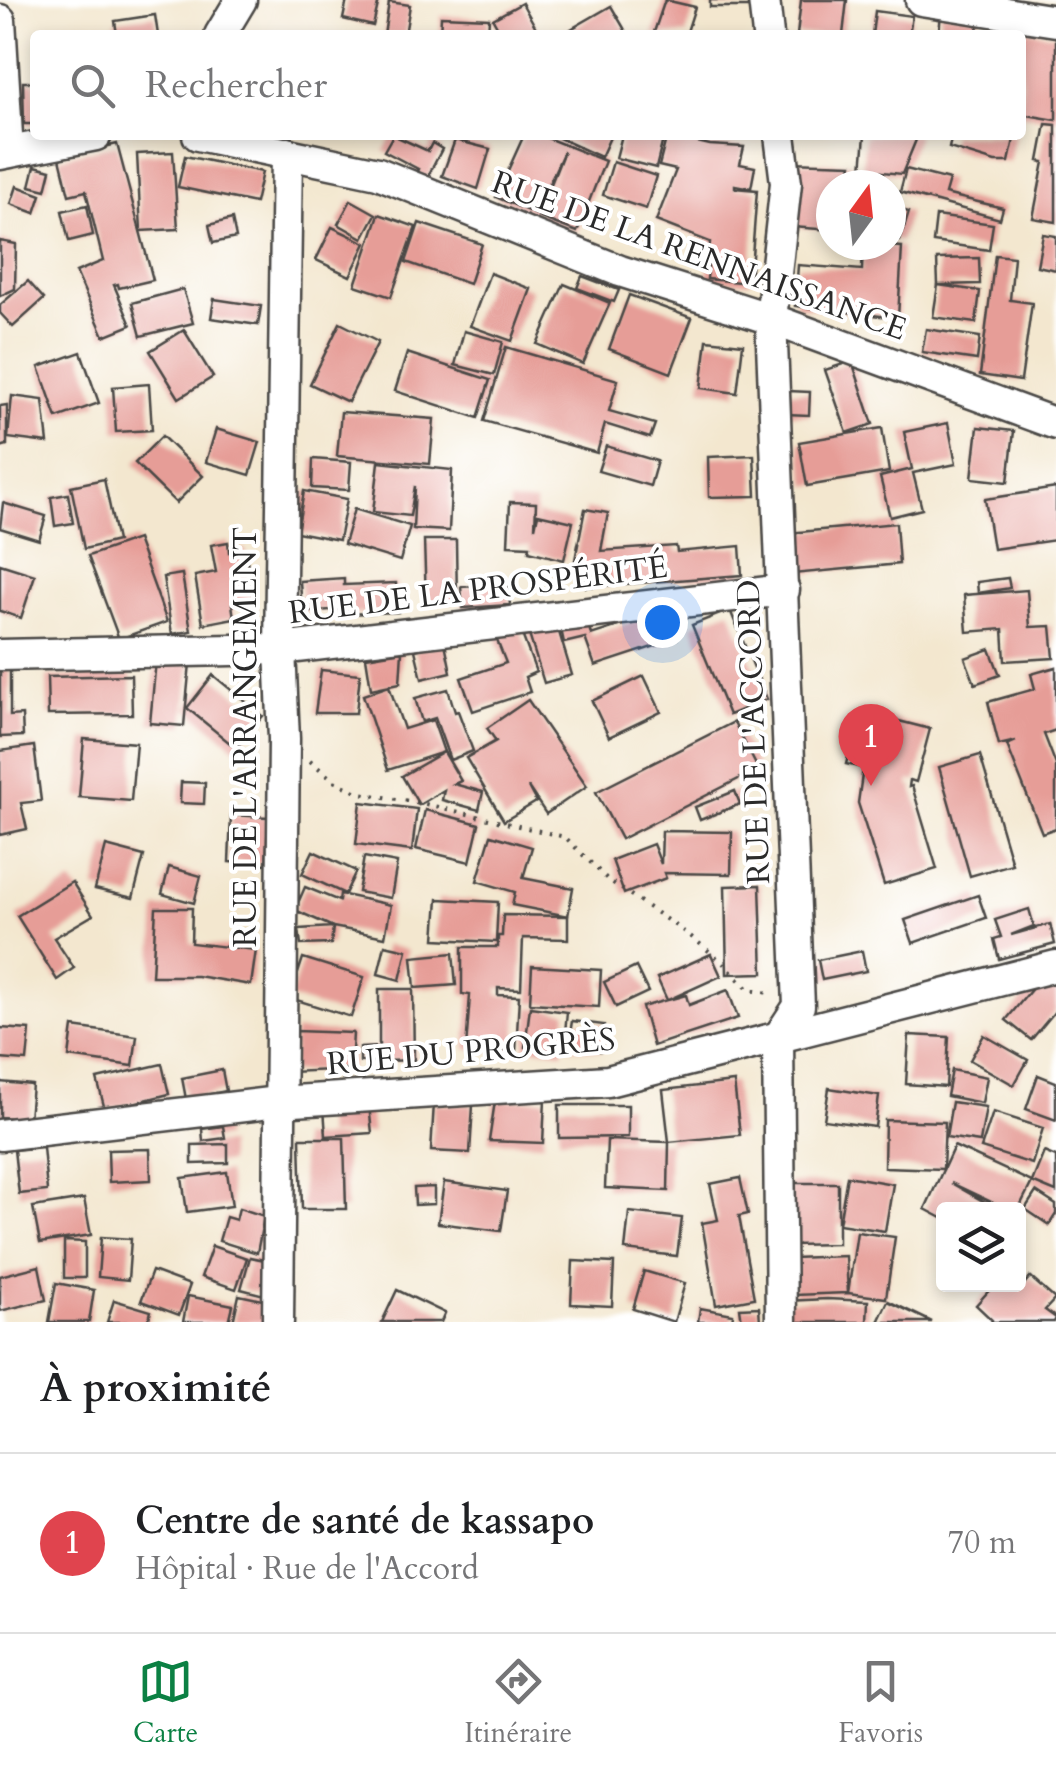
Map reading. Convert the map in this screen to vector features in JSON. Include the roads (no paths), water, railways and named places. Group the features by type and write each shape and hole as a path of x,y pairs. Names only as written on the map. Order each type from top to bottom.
{"street":[{"path":"223,30 241,0"},
{"path":"764,0 767,30"},
{"path":"922,0 1056,21"},
{"path":"0,20 4,153 70,140"},
{"name":"RUE DE LA RENNAISSANCE","path":"222,140 378,173 620,270 771,319 1056,424"},
{"name":"RUE DE L'ACCORD","path":"781,140 786,183 771,319 799,996 799,1006 778,1038 781,1322"},
{"name":"RUE DE L'ARRANGEMENT","path":"278,1322 286,153"},
{"name":"RUE DE LA PROSPÉRITÉ","path":"0,655 280,649 784,590"},
{"name":"RUE DU PROGRÈS","path":"0,1135 278,1102 608,1081 1056,966"}],"place":[{"name":"Centre de santé de kassapo","path":"871,786"}]}
